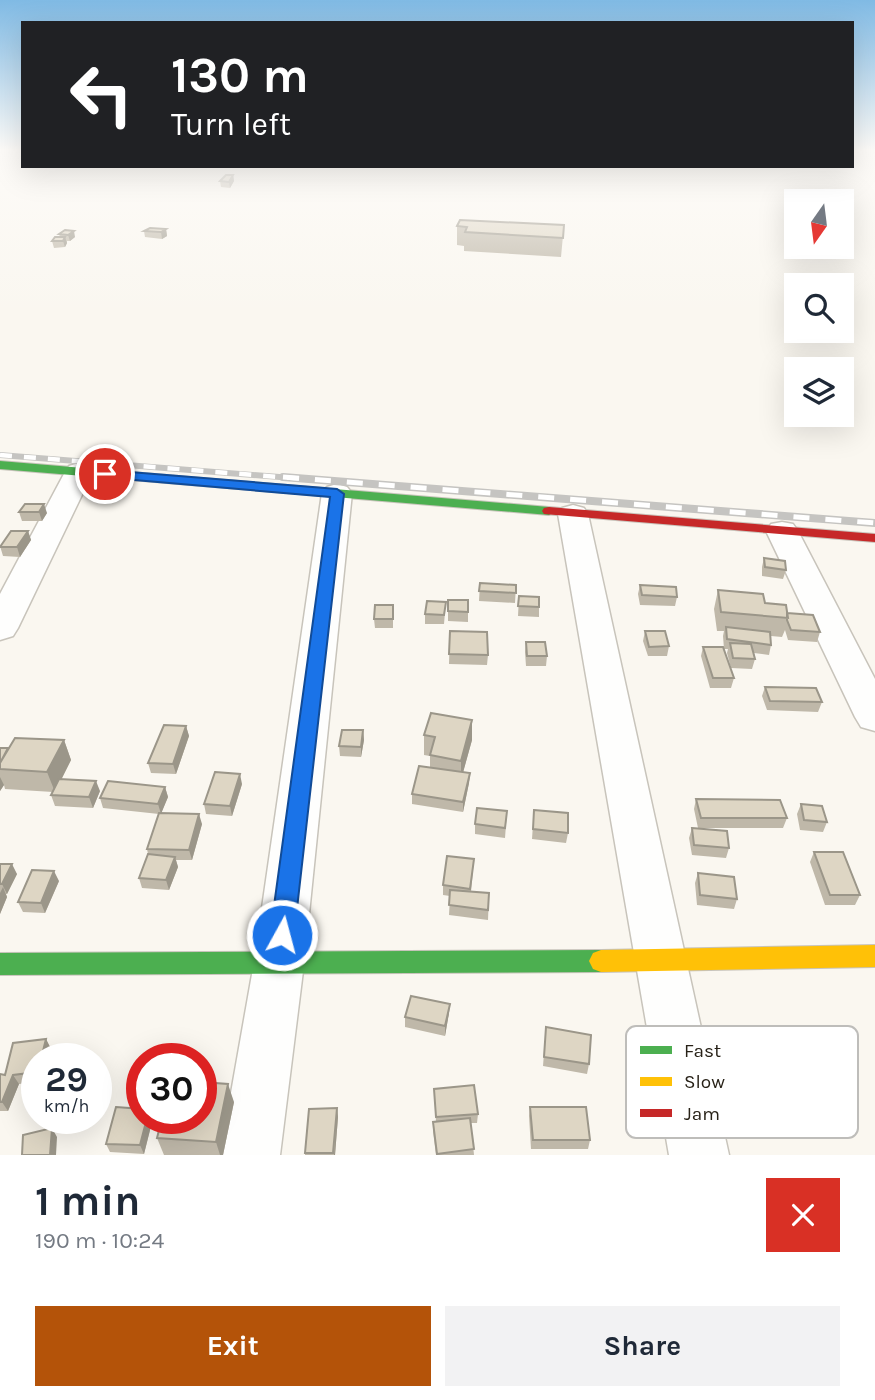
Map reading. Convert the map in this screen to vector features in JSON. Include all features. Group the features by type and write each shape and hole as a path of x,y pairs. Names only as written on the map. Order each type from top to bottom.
{"street":[{"path":"0,465 875,538"},
{"path":"0,628 79,472"},
{"path":"250,1155 279,963 337,494"},
{"path":"573,514 674,1026"},
{"path":"782,531 875,717"},
{"path":"0,964 661,961 875,956"}],"building":[{"path":"460,220 564,225 563,238 465,232 467,227 457,226"},
{"path":"150,228 166,229 161,232 144,231"},
{"path":"65,230 74,231 68,235 59,234"},
{"path":"55,237 65,237 63,241 52,241"},
{"path":"25,504 44,504 39,512 19,512"},
{"path":"11,531 28,531 17,547 0,547"},
{"path":"764,558 785,561 786,570 765,567"},
{"path":"480,583 516,585 516,593 479,591"},
{"path":"640,585 676,587 677,597 642,595"},
{"path":"718,590 763,594 765,603 786,605 788,618 721,612"},
{"path":"519,596 539,597 539,607 518,606"},
{"path":"448,600 468,600 468,612 448,611"},
{"path":"427,601 446,602 444,615 425,614"},
{"path":"375,605 393,605 393,619 374,619"},
{"path":"787,613 813,615 820,632 791,630"},
{"path":"726,627 770,632 771,645 727,639"},
{"path":"450,631 487,632 488,655 449,654"},
{"path":"645,631 665,631 669,646 649,647"},
{"path":"526,642 545,642 547,656 527,656"},
{"path":"730,643 751,644 755,659 733,658"},
{"path":"703,647 723,647 734,678 713,678"},
{"path":"765,687 816,688 822,702 770,701"},
{"path":"431,713 472,720 461,761 430,755 435,737 424,735"},
{"path":"164,725 186,726 173,764 148,763"},
{"path":"342,730 363,730 361,747 339,746"},
{"path":"15,738 64,740 47,772 0,769 0,763"},
{"path":"0,748 8,748 0,763"},
{"path":"419,766 470,773 463,802 412,794"},
{"path":"215,772 240,774 230,806 204,804"},
{"path":"59,779 96,781 89,797 51,795"},
{"path":"108,781 165,787 158,804 100,798"},
{"path":"696,799 780,800 787,818 701,818"},
{"path":"801,804 822,806 827,822 804,820"},
{"path":"477,808 507,811 505,828 475,824"},
{"path":"534,810 568,813 568,833 533,829"},
{"path":"159,813 199,814 189,850 147,849"},
{"path":"692,828 727,831 729,848 694,845"},
{"path":"814,852 843,852 860,895 830,895"},
{"path":"148,854 175,857 166,880 139,878"},
{"path":"447,856 474,859 470,889 443,885"},
{"path":"0,864 12,864 2,884 0,884"},
{"path":"32,870 54,871 41,903 18,902"},
{"path":"698,873 734,877 737,899 700,895"},
{"path":"450,890 489,893 488,910 449,905"},
{"path":"411,996 450,1004 445,1026 405,1017"},
{"path":"546,1027 591,1035 589,1064 544,1057"},
{"path":"46,1039 45,1043 21,1043 21,1074 13,1075 0,1102 0,1074 5,1075 13,1043"},
{"path":"217,1083 228,1084 216,1142 157,1138 158,1134 217,1134"},
{"path":"474,1085 478,1114 436,1117 434,1089"},
{"path":"116,1107 126,1108 126,1134 143,1134 140,1145 106,1144 109,1134 112,1134"},
{"path":"530,1107 586,1107 590,1140 533,1140"},
{"path":"337,1108 333,1153 305,1153 309,1109"},
{"path":"470,1118 474,1149 437,1154 433,1122"},
{"path":"52,1134 50,1155 22,1155 23,1135"}],"railway":[{"path":"0,455 305,479"},
{"path":"283,477 875,523"}],"traffic: fast":[{"path":"0,465 549,511"},
{"path":"0,964 601,961"}],"traffic: slow":[{"path":"601,961 875,956"}],"traffic: jam":[{"path":"549,511 875,538"}],"route":[{"path":"105,474 337,494 282,935"}]}
